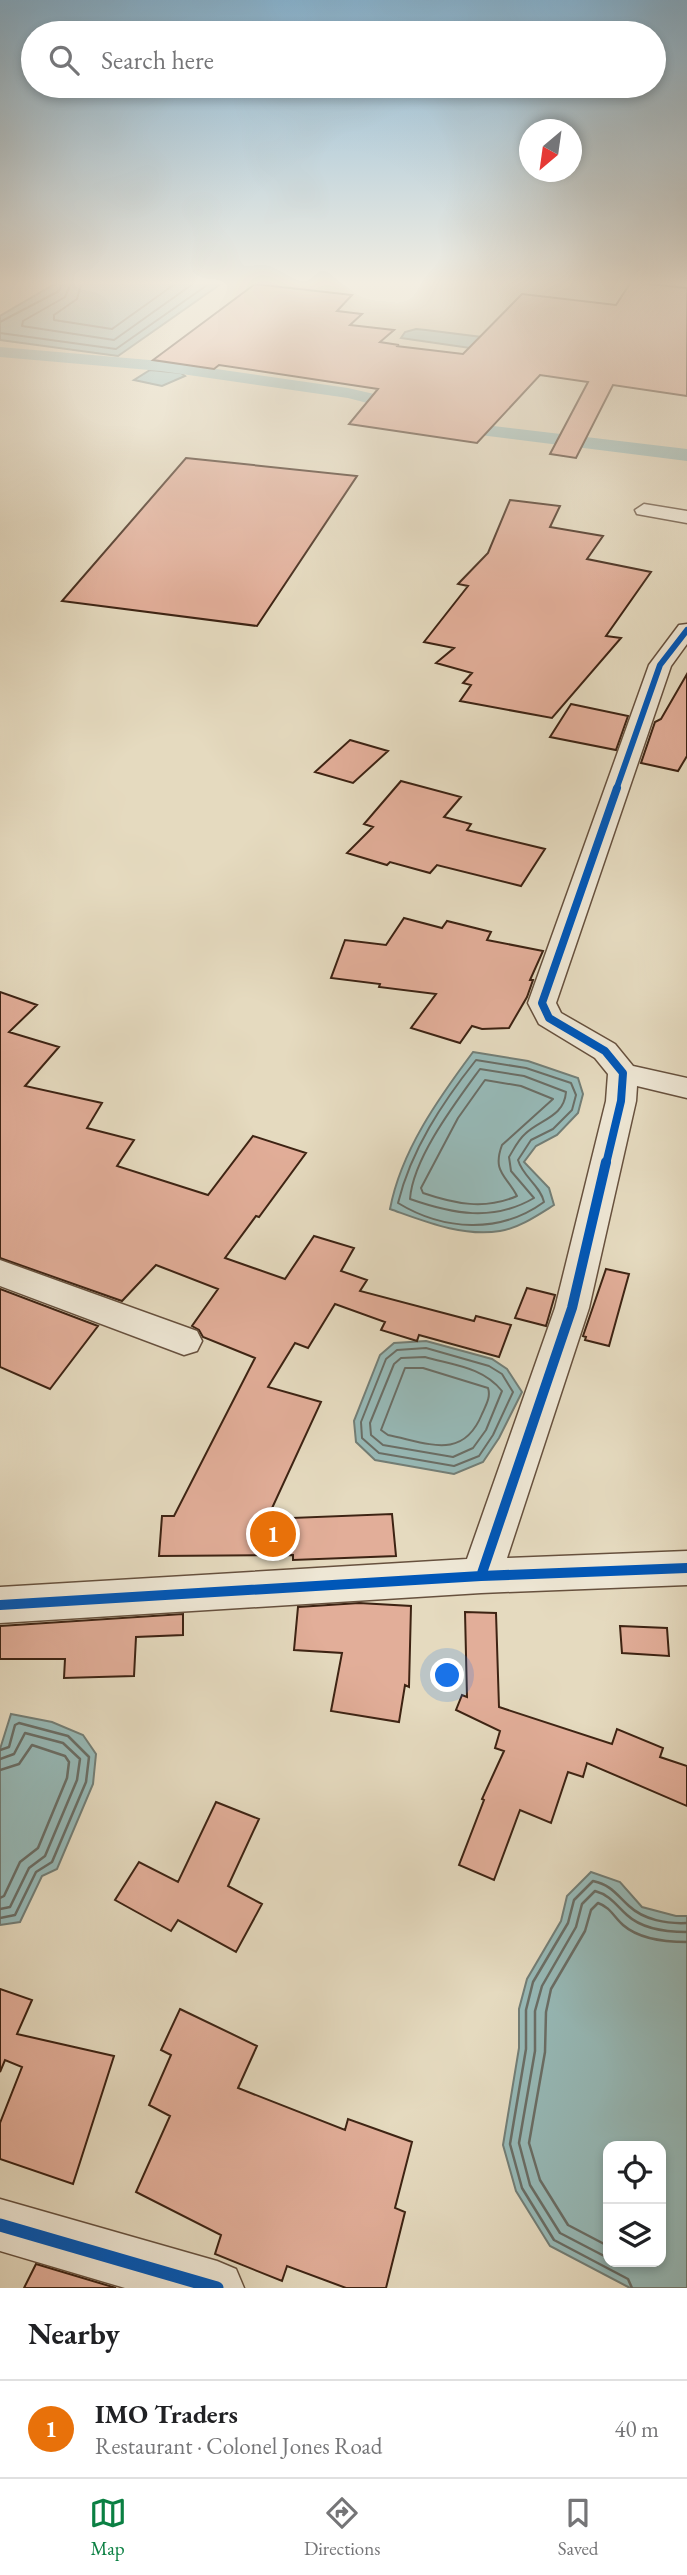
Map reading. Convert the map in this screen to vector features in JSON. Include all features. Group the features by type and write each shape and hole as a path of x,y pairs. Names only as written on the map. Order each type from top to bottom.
{"street":[{"path":"644,510 687,517"},
{"path":"687,629 660,665 542,1003 549,1018 605,1051 623,1073 687,1088"},
{"path":"481,1576 572,1308 621,1101 623,1073"},
{"path":"0,1273 184,1341"},
{"path":"0,1605 481,1576 687,1568"},
{"path":"0,2225 217,2288"}],"water":[{"path":"473,1052 528,1061 578,1078 583,1094 578,1113 557,1135 536,1146 524,1162 549,1188 554,1205 521,1224 500,1231 457,1230 390,1209 403,1167 422,1126"},
{"path":"426,1341 492,1359 507,1369 522,1392 499,1438 483,1462 454,1474 375,1460 356,1442 354,1421 380,1355 394,1343"},
{"path":"11,1714 52,1722 83,1735 96,1754 93,1784 57,1869 42,1876 20,1922 0,1925 0,1749"},
{"path":"591,1872 620,1882 642,1907 676,1916 687,1916 687,2288 630,2288 550,2246 516,2191 503,2145 519,2048 519,2009 527,1979 561,1921 567,1896"}],"building":[{"path":"370,388 528,388 477,443 349,424 378,389"},
{"path":"585,388 612,388 576,458 550,454"},
{"path":"632,388 687,388 687,396"},
{"path":"186,458 357,476 257,626 62,601"},
{"path":"510,500 560,506 550,527 603,536 587,559 651,572 606,636 621,638 552,718 460,701 471,685 463,683 472,673 436,663 454,648 424,642 468,586 458,584 488,553"},
{"path":"687,674 687,756 678,771 641,763 655,722 661,719"},
{"path":"571,704 628,716 616,750 550,737"},
{"path":"350,740 388,751 353,783 315,772"},
{"path":"401,781 461,797 444,817 471,824 467,830 545,849 521,886 437,865 430,873 390,862 387,865 347,853 373,827 364,824"},
{"path":"404,918 442,928 447,921 491,932 487,940 543,951 530,980 533,980 527,997 509,1028 482,1029 472,1026 460,1043 411,1028 436,994 331,978 345,940 386,945"},
{"path":"0,992 37,1005 9,1032 59,1047 25,1086 102,1103 87,1128 134,1140 117,1166 208,1195 253,1136 306,1153 225,1258 285,1279 314,1236 354,1248 341,1271 367,1280 360,1291 474,1321 476,1316 511,1325 499,1357 419,1335 417,1341 381,1330 385,1322 335,1304 308,1348 295,1343 268,1387 321,1402 267,1519 392,1514 396,1556 293,1560 293,1555 159,1556 162,1516 174,1516 255,1358 203,1337 199,1330 192,1326 218,1289 156,1265 122,1301 0,1258"},
{"path":"606,1269 629,1274 609,1346 585,1340 586,1337 583,1336"},
{"path":"527,1288 555,1295 546,1326 515,1318"},
{"path":"0,1289 98,1326 50,1389 0,1367"},
{"path":"359,1603 411,1606 409,1687 405,1685 399,1722 331,1711 342,1653 294,1650 298,1607"},
{"path":"465,1612 496,1613 499,1707 612,1744 617,1729 663,1748 660,1757 687,1766 687,1806 587,1763 583,1777 568,1772 551,1823 520,1810 494,1880 459,1865 484,1800 482,1799 504,1751 495,1748 500,1731 456,1710 462,1695 467,1697"},
{"path":"183,1614 183,1635 136,1637 134,1676 64,1678 65,1659 0,1659 0,1626"},
{"path":"620,1626 667,1628 669,1656 622,1653"},
{"path":"216,1802 259,1819 228,1886 262,1904 236,1952 178,1920 171,1931 115,1900 139,1862 178,1882"},
{"path":"0,1989 32,2000 17,2034 114,2056 73,2184 0,2159 0,2123 22,2067 5,2060 0,2072"},
{"path":"180,2009 257,2046 238,2088 345,2130 348,2119 412,2142 395,2208 405,2212 386,2288 346,2288 287,2266 282,2281 215,2254 221,2235 136,2192 170,2116 149,2105 171,2055 161,2050"},
{"path":"36,2264 116,2288 24,2288"}],"waterway":[{"path":"312,388 381,401 440,425 687,455"}],"cycle path":[{"path":"481,1576 572,1308 621,1101 623,1073 605,1051 549,1018 542,1003 660,665 687,630"},
{"path":"0,1605 481,1576 687,1568"},
{"path":"0,2225 217,2288"}],"place":[{"name":"IMO Traders","path":"273,1534"}]}
